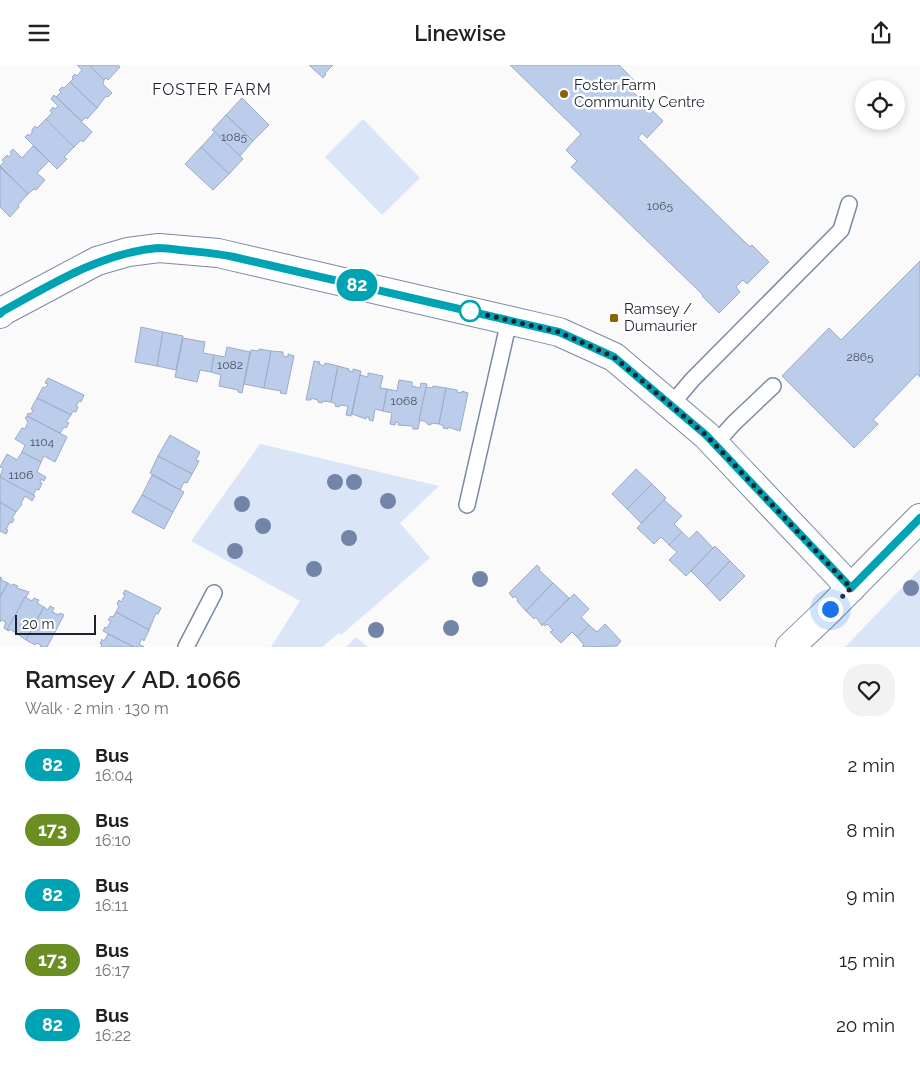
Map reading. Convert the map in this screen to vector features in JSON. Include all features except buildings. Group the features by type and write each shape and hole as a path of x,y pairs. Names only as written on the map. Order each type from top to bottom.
{"street":[{"path":"0,315 3,311 97,261 159,248 218,253 559,332 614,357 671,405 715,444 851,588"},
{"path":"790,647 920,518"}],"lane":[{"path":"671,405 692,380 842,229 849,204"},
{"path":"467,505 509,321"},
{"path":"715,444 773,386"},
{"path":"186,647 214,593"}],"shaded area":[{"path":"363,119 420,178 382,215 325,157"},
{"path":"260,444 439,486 400,523 430,558 341,635 339,633 322,647 271,647 300,601 191,541"},
{"path":"920,569 920,647 845,647"},
{"path":"356,637 368,647 346,647"}],"bus line":[{"name":"82","path":"0,314 97,261 159,248 218,253 559,332 614,357 706,435 851,588 920,518"}],"place":[{"name":"Foster Farm Community Centre","path":"564,94"},
{"name":"Ramsey / Dumaurier","path":"614,318"}],"district":[{"name":"FOSTER FARM","path":"212,89"}],"route":[{"path":"470,311 559,332 614,357 706,435 851,588 830,609"}]}
